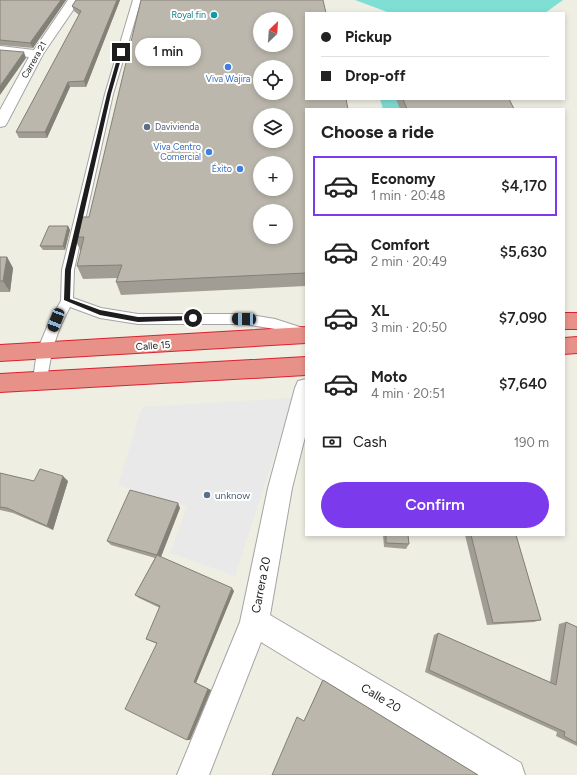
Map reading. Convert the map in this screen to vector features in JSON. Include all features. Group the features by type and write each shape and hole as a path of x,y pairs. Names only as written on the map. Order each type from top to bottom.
{"highway":[{"path":"565,321 577,321"},
{"name":"Calle 15","path":"0,353 44,352 305,335"},
{"path":"565,346 577,345"},
{"path":"0,382 305,366"}],"street":[{"name":"Carrera 21","path":"0,123 37,54 74,0"},
{"path":"0,50 37,54"},
{"name":"Carrera 20","path":"193,775 254,622 280,488 305,392"},
{"name":"Calle 20","path":"254,622 508,775"}],"lane":[{"path":"40,380 44,352 56,320 67,300 68,270 109,94 137,0"},
{"path":"67,300 100,312 138,320 244,319 275,324 305,335"}],"shaded area":[{"path":"355,0 563,0 546,12 387,12"},
{"path":"380,100 481,100 485,108 383,108"},
{"name":"unknow","path":"293,398 235,576 170,553 187,506 118,485 142,407"}],"building":[{"path":"0,0 61,0 30,43 0,40"},
{"path":"76,0 117,0 84,81 68,82 45,132 16,132 81,11 72,6"},
{"name":"Viva Centro Comercial","path":"141,0 323,0 326,12 305,12 305,100 346,100 348,108 305,108 305,273 116,282 122,265 77,266 84,237 74,237 79,217 89,217"},
{"path":"0,50 24,52 0,86"},
{"path":"403,100 510,100 514,108 407,108"},
{"path":"49,226 68,226 63,246 40,246"},
{"path":"0,257 7,257 3,281 0,281"},
{"path":"40,469 63,476 47,526 7,508 0,507 0,473 34,481"},
{"path":"130,490 178,503 157,555 107,541"},
{"path":"386,536 408,536 409,544 386,543"},
{"path":"471,536 516,536 541,620 493,623"},
{"path":"157,555 232,588 194,682 208,689 187,740 125,709 157,643 146,639 160,606 135,595"},
{"path":"566,622 577,627 577,743 564,736 565,732 429,670 438,633 556,685"},
{"path":"323,680 478,775 272,775 297,717 304,721"}],"place":[{"name":"Royal fin","path":"214,15"},
{"name":"Viva Wajira","path":"228,67"},
{"name":"Davivienda","path":"147,127"},
{"name":"Viva Centro Comercial","path":"209,152"},
{"name":"Éxito","path":"240,169"},
{"name":"unknow","path":"207,495"}],"route":[{"path":"121,52 109,94 68,270 67,300 100,312 138,320 193,318"}]}
